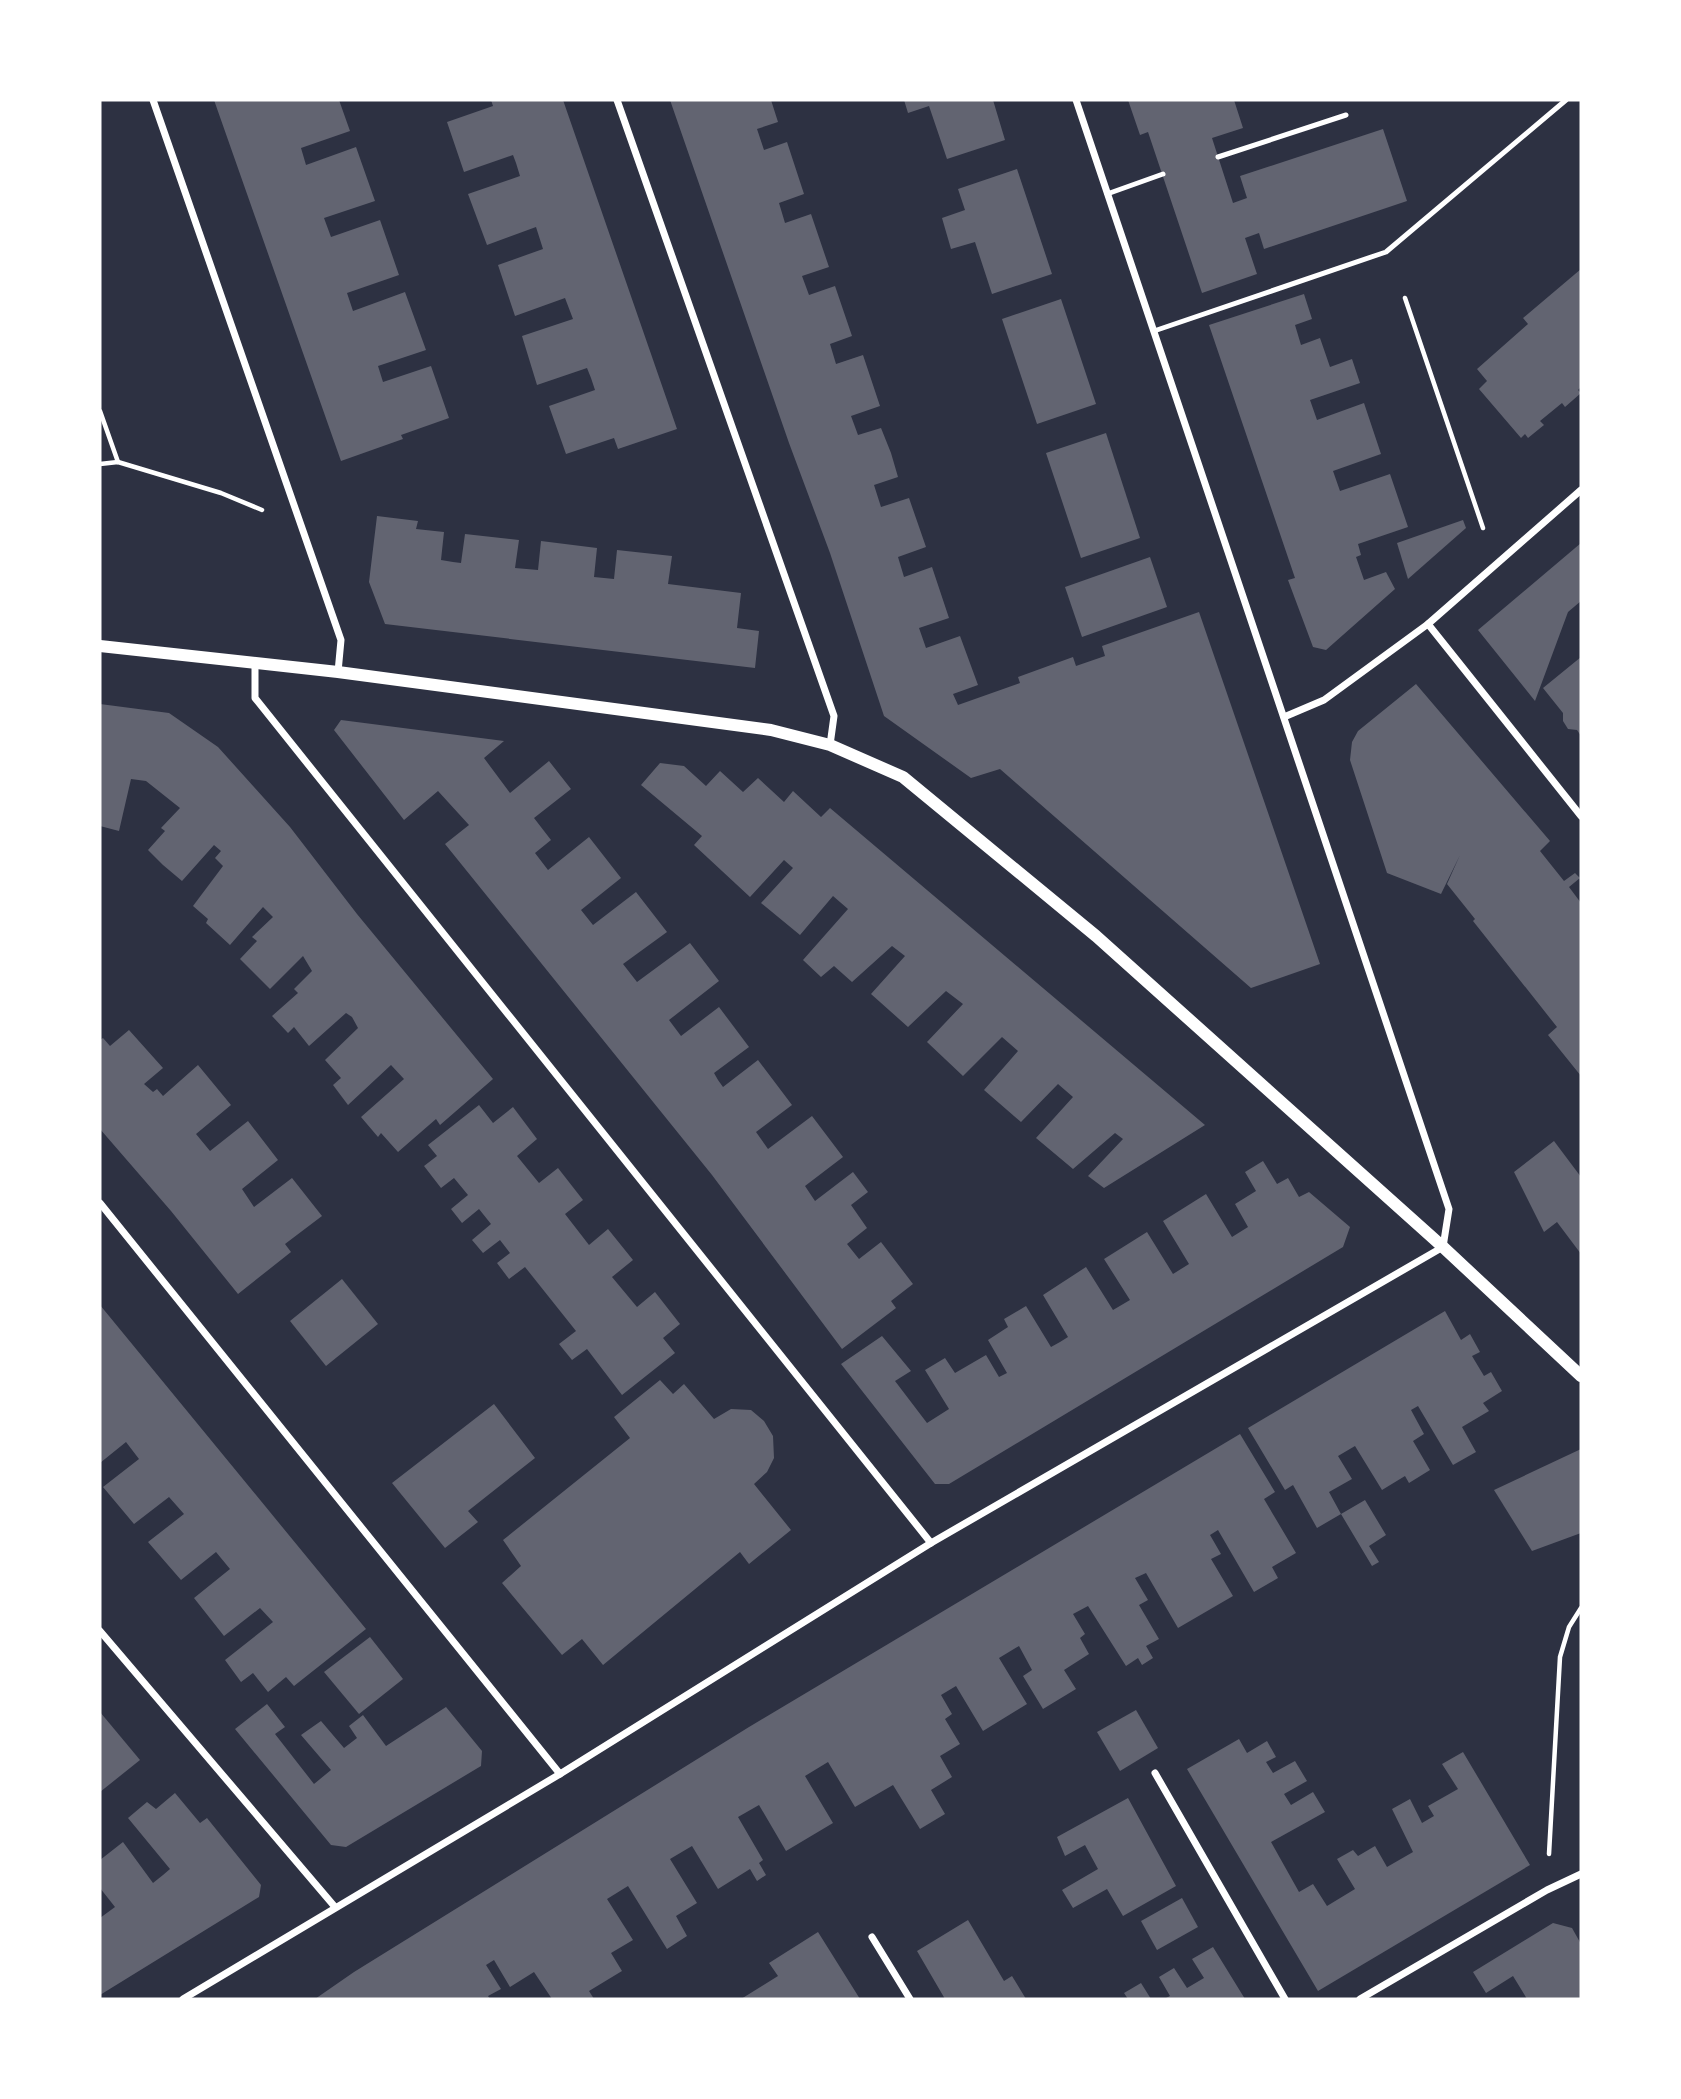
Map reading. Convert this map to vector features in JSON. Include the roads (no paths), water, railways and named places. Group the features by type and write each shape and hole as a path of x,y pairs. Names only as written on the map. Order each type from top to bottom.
{"street":[{"path":"153,100 341,640 338,672"},
{"path":"617,100 834,716 830,745"},
{"path":"1076,100 1449,1209 1443,1247"},
{"path":"1284,717 1324,700 1428,624 1581,490"},
{"path":"1428,624 1581,816"},
{"path":"100,646 338,672 771,730 830,745 903,777 1096,936 1443,1247 1581,1376"},
{"path":"256,664 254,698 931,1543"},
{"path":"100,1203 560,1774"},
{"path":"183,1999 560,1774 931,1543 1443,1247"},
{"path":"100,1631 335,1907"},
{"path":"1155,1773 1285,1999"},
{"path":"1360,1999 1547,1890 1581,1874"},
{"path":"872,1937 910,1999"}],"lane":[{"path":"1154,331 1386,252 1566,100"},
{"path":"1218,157 1346,115"},
{"path":"1107,194 1163,174"}]}
